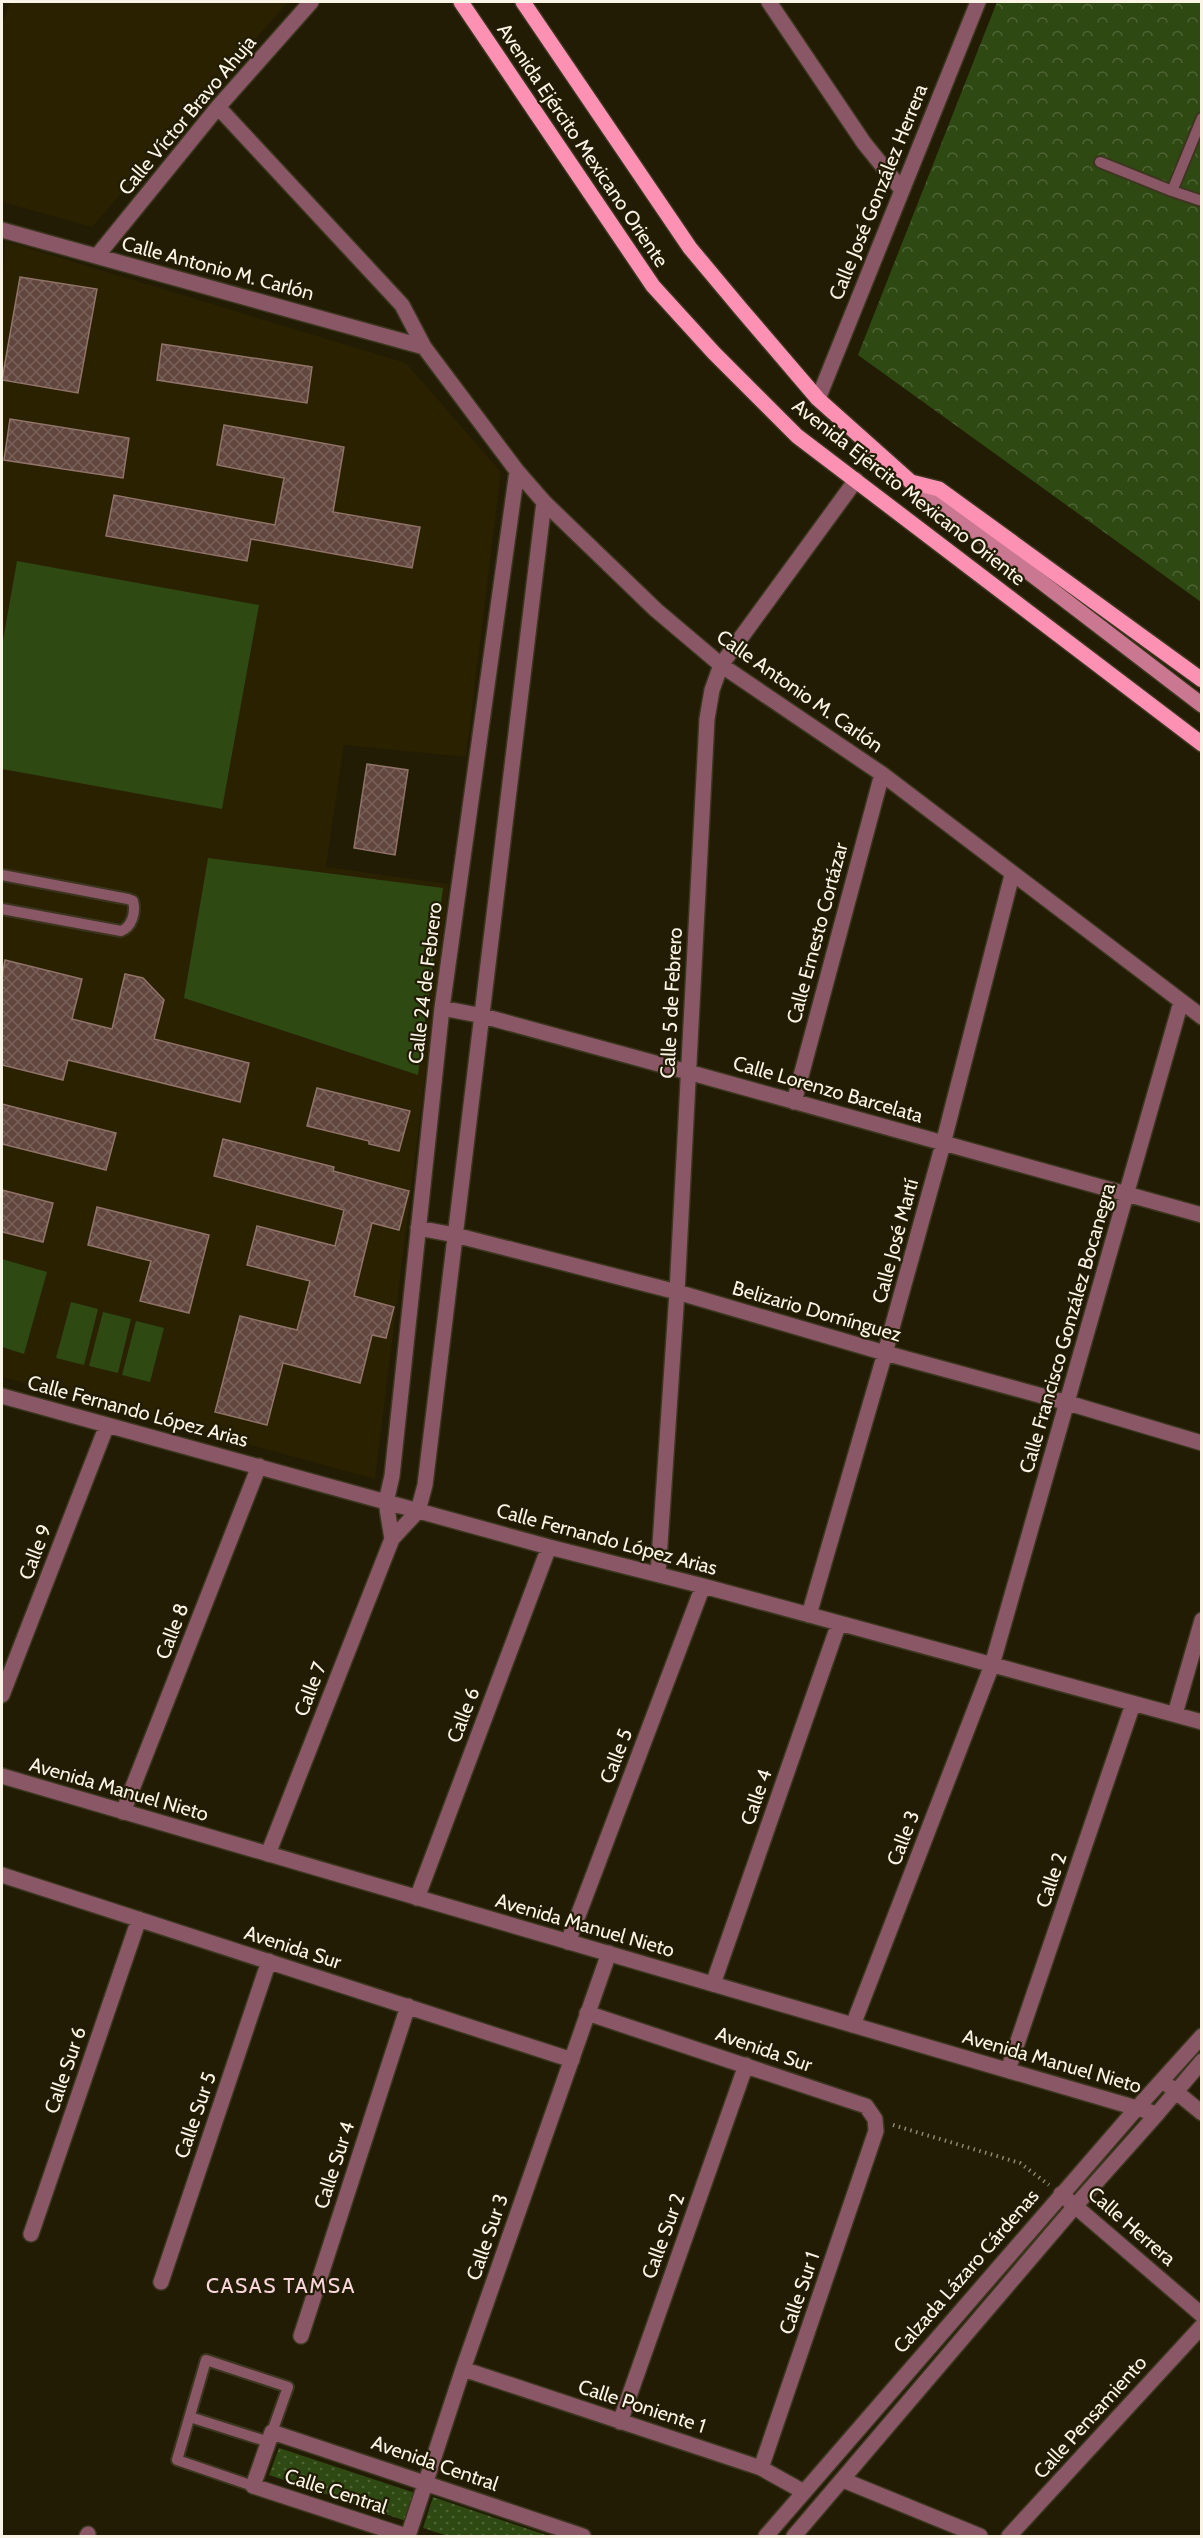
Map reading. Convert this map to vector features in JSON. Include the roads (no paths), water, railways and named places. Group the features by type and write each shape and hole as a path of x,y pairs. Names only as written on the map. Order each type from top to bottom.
{"main road":[{"name":"Avenida Ejército Mexicano Oriente","path":"461,2 653,286 714,353 797,436 1202,744"},
{"name":"Avenida Ejército Mexicano Oriente","path":"523,2 690,248 818,399 911,482 1202,705"},
{"name":"Avenida Ejército Mexicano Oriente","path":"911,482 939,489 1202,680"}],"street":[{"name":"Calle Víctor Bravo Ahuja","path":"97,256 218,107 311,2"},
{"path":"769,2 864,143 902,190"},
{"name":"Calle José González Herrera","path":"818,399 978,2"},
{"name":"Calle Antonio M. Carlón","path":"218,107 402,304 424,347 517,471 544,502 656,610 721,665 882,774 1012,875 1202,1017"},
{"name":"Calle Antonio M. Carlón","path":"2,230 424,347"},
{"name":"Calle 24 de Febrero","path":"386,1502 392,1476 442,1008 517,471"},
{"name":"Calle 5 de Febrero","path":"658,1574 677,1292 707,719 712,690 721,665 856,480"},
{"path":"418,1511 425,1485 544,502"},
{"name":"Calle Ernesto Cortázar","path":"794,1102 882,774"},
{"name":"Calle José Martí","path":"809,1615 943,1144 1012,875"},
{"name":"Calle Francisco González Bocanegra","path":"992,1665 1181,1002"},
{"name":"Calle Lorenzo Barcelata","path":"442,1008 483,1016 1202,1215"},
{"name":"Belizario Domínguez","path":"418,1228 456,1235 677,1292 1202,1443"},
{"name":"Calle Fernando López Arias","path":"2,1396 549,1547 703,1586 1202,1722"},
{"name":"Calle 9","path":"2,1695 107,1425"},
{"name":"Calle 8","path":"123,1812 259,1466"},
{"path":"386,1502 392,1539"},
{"name":"Calle 7","path":"268,1854 392,1539 418,1511"},
{"name":"Calle 6","path":"417,1898 549,1547"},
{"name":"Calle 5","path":"568,1942 703,1586"},
{"path":"1175,1714 1202,1620"},
{"name":"Calle 4","path":"713,1984 839,1623"},
{"name":"Calle 3","path":"853,2025 992,1665"},
{"name":"Calle 2","path":"1008,2070 1133,1704"},
{"name":"Avenida Manuel Nieto","path":"2,1776 1157,2114"},
{"name":"Avenida Sur","path":"2,1875 572,2060"},
{"name":"Calle Sur 6","path":"32,2234 139,1919"},
{"name":"Calle Sur 3","path":"407,2536 609,1953"},
{"name":"Calle Sur 5","path":"161,2282 268,1961"},
{"name":"Calle Sur 4","path":"301,2337 408,2006"},
{"name":"Avenida Sur","path":"587,2013 866,2106 875,2125"},
{"name":"Calzada Lázaro Cárdenas","path":"766,2536 1061,2194 1202,2036"},
{"name":"Calzada Lázaro Cárdenas","path":"794,2536 1202,2061"},
{"name":"Calle Sur 2","path":"620,2422 746,2065"},
{"path":"1161,2081 1202,2113"},
{"name":"Calle Sur 1","path":"761,2468 875,2125"},
{"name":"Calle Herrera","path":"1061,2194 1202,2315"},
{"name":"Calle Pensamiento","path":"1009,2536 1202,2326"},
{"name":"Calle Poniente 1","path":"463,2369 761,2468 804,2492"},
{"path":"253,2486 271,2437"},
{"name":"Avenida Central","path":"271,2437 427,2482 583,2536"},
{"path":"843,2480 980,2536"},
{"name":"Calle Central","path":"253,2486 407,2536"}],"lane":[{"path":"1172,191 1202,117"},
{"path":"1100,162 1202,201"},
{"path":"2,876 128,899 135,905 131,924 128,929 121,931 2,909"},
{"path":"190,2417 271,2437 288,2387 206,2360 177,2460 253,2486"}],"district":[{"name":"CASAS TAMSA","path":"281,2285"}]}
